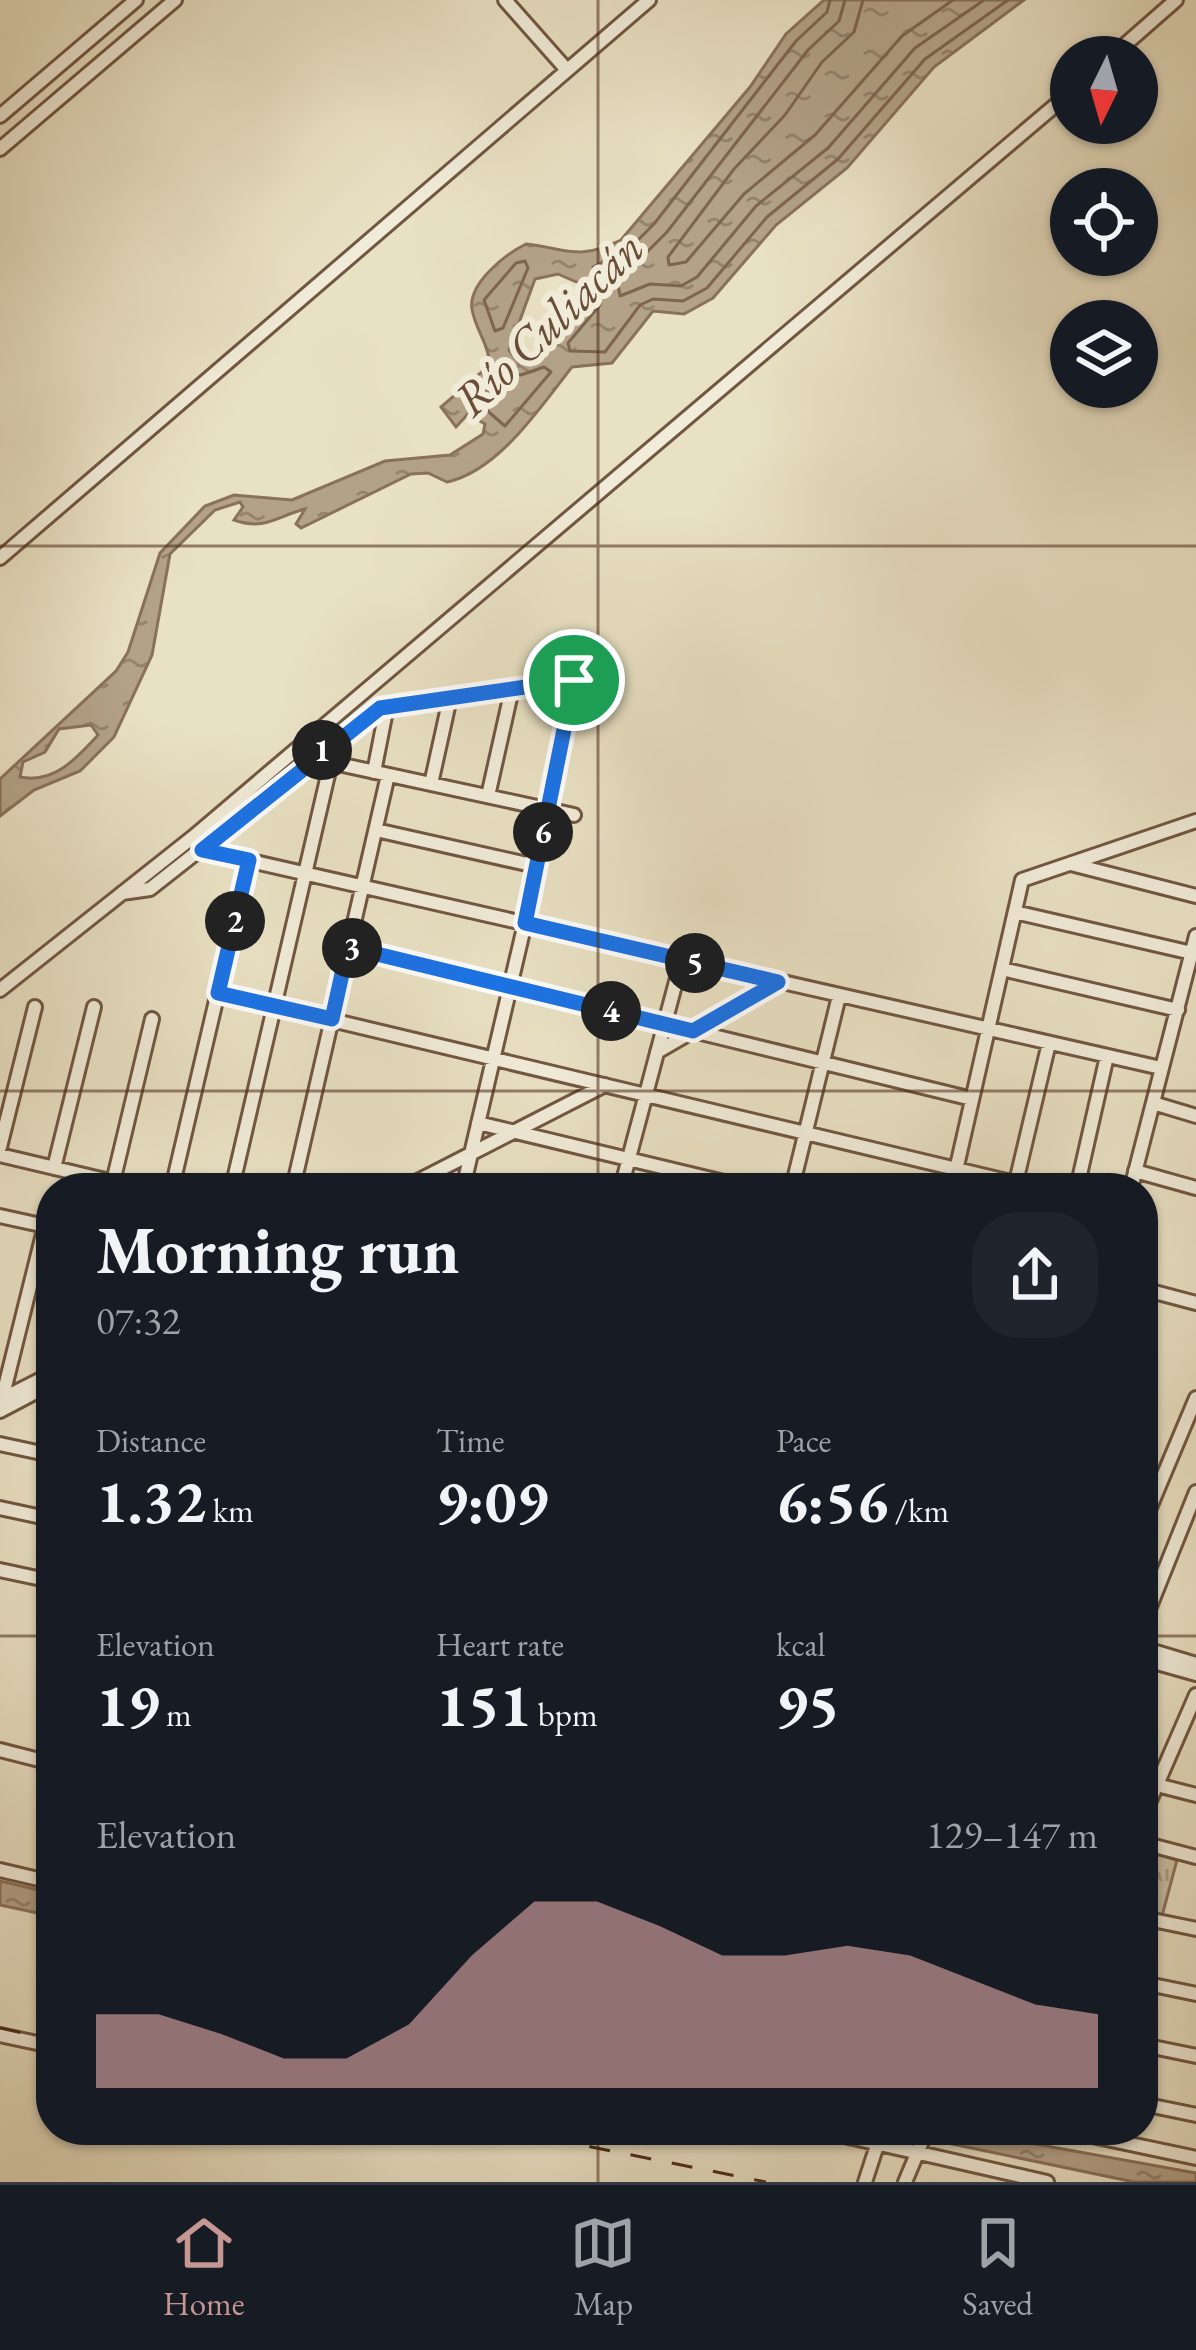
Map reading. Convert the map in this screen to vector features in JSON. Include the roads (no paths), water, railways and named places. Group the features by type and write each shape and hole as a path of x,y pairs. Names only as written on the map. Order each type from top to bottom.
{"street":[{"path":"0,116 136,0"},
{"path":"0,149 175,0"},
{"path":"506,0 568,70"},
{"path":"0,558 649,0"},
{"path":"1135,36 1176,0"},
{"path":"0,990 122,893 1050,110"},
{"path":"122,893 146,892 311,758 387,706 603,676"},
{"path":"465,1173 525,923 574,680"},
{"path":"488,796 512,689"},
{"path":"296,1173 376,830 387,706"},
{"path":"431,784 448,707"},
{"path":"311,758 574,815"},
{"path":"235,1173 331,762"},
{"path":"955,1173 1022,880 1196,821"},
{"path":"1178,828 1196,834"},
{"path":"376,830 536,866"},
{"path":"202,850 1162,1068"},
{"path":"176,1173 249,860"},
{"path":"1070,864 1196,896"},
{"path":"1015,912 1192,953"},
{"path":"1140,1173 1136,1172 1196,936"},
{"path":"348,947 972,1100"},
{"path":"625,1173 682,959"},
{"path":"1002,969 1178,1010"},
{"path":"657,1052 778,982"},
{"path":"218,993 981,1173"},
{"path":"795,1173 839,996"},
{"path":"35,1007 0,1151 75,1173"},
{"path":"54,1168 94,1007"},
{"path":"115,1173 152,1019"},
{"path":"1018,1173 1049,1043"},
{"path":"1080,1173 1107,1056"},
{"path":"433,1173 607,1084"},
{"path":"1153,1103 1196,1115"},
{"path":"478,1123 687,1173"},
{"path":"1158,1178 1196,1188"},
{"path":"0,1216 36,1224"},
{"path":"1,1404 36,1272"},
{"path":"1158,1293 1196,1303"},
{"path":"1,1404 36,1387"},
{"path":"1,1404 36,1392"},
{"path":"1158,1488 1196,1398"},
{"path":"0,1444 36,1452"},
{"path":"1158,1587 1196,1492"},
{"path":"0,1508 36,1516"},
{"path":"0,1570 36,1578"},
{"path":"1158,1653 1196,1664"},
{"path":"1158,1663 1196,1674"},
{"path":"1188,1731 1196,1695"},
{"path":"1158,1783 1196,1712"},
{"path":"0,1750 36,1758"},
{"path":"1158,1785 1196,1795"},
{"path":"1158,1847 1196,1857"},
{"path":"0,1870 36,1878"},
{"path":"1158,1921 1196,1929"},
{"path":"1158,1986 1196,1994"},
{"path":"0,2035 36,2043"},
{"path":"1158,2048 1196,2056"},
{"path":"1158,2107 1196,2115"},
{"path":"866,2182 876,2145"},
{"path":"898,2145 1047,2182"},
{"path":"905,2182 921,2145"},
{"path":"1135,2145 1196,2158"}],"water":[{"path":"824,0 1024,0 934,67 847,168 776,225 713,298 684,314 653,311 612,363 572,367 533,418 484,465 447,482 428,473 411,474 301,528 296,524 305,509 254,524 234,520 243,507 240,502 215,510 170,554 152,655 114,737 80,771 34,790 0,816 0,779 116,671 128,652 160,553 205,506 234,495 292,500 385,461 450,455 483,434 485,424 468,414 456,427 441,407 490,365 472,309 482,280 526,244 583,252 621,240 750,87 786,34","holes":["558,274 590,288 588,302 531,361 519,363 509,350 535,279","91,725 98,735 64,767 44,777 20,777 23,762 45,752 59,729"]},
{"path":"0,1881 36,1889 36,1913 0,1905"},
{"path":"957,2145 1041,2145 1196,2173 1196,2182 1134,2182"}],"railway":[{"path":"0,2028 36,2036"},
{"path":"582,2145 766,2182"}],"water label":[{"name":"Río Culiacán","path":"548,323"}]}
